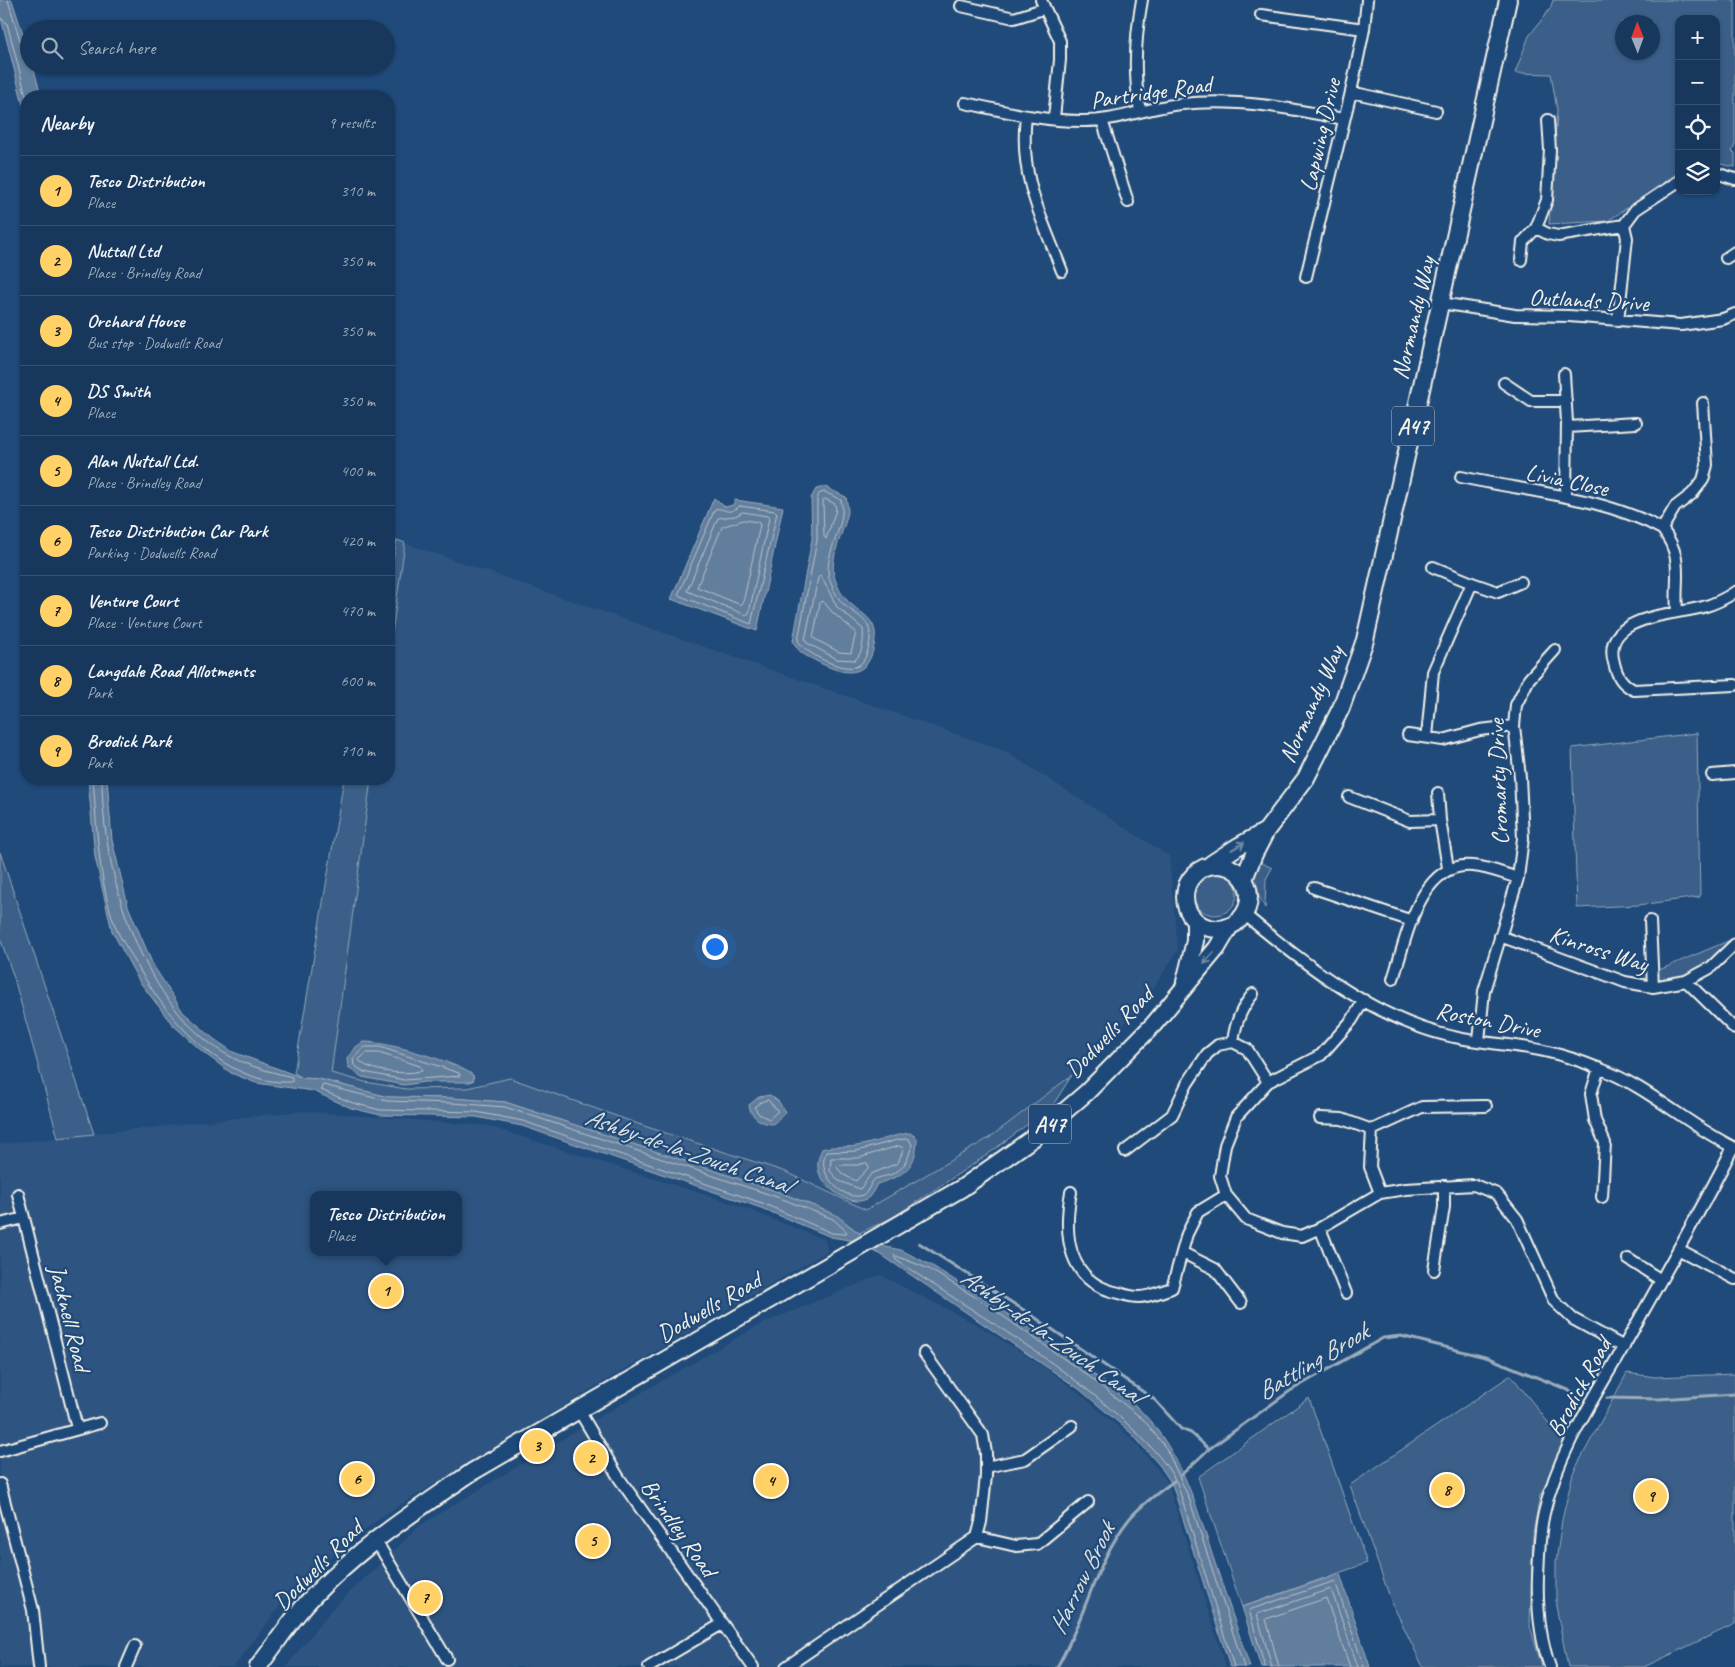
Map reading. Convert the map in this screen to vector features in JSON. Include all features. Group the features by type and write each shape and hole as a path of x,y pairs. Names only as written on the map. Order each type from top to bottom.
{"main road":[{"name":"Normandy Way","path":"1244,879 1266,831 1306,778 1341,708 1365,640 1508,0"},
{"name":"Normandy Way","path":"1211,864 1266,831"},
{"path":"1211,864 1230,867 1244,879 1249,897 1244,914 1230,926 1212,929 1194,920 1184,902 1184,891 1194,873 1211,864"},
{"name":"Dodwells Road","path":"1184,987 1195,942 1194,920"},
{"name":"Dodwells Road","path":"258,1667 300,1611 373,1542 472,1472 842,1260 962,1188 1036,1136 1087,1092 1154,1024 1217,948 1230,926"}],"street":[{"path":"1140,111 1134,60 1135,37 1142,0"},
{"name":"Lapwing Drive","path":"1306,277 1351,92 1368,0"},
{"path":"961,6 1014,18 1042,5 1053,23 1060,41 1054,118"},
{"path":"1261,15 1364,29"},
{"path":"1351,92 1436,111"},
{"name":"Partridge Road","path":"965,103 1026,116 1080,122 1102,120 1181,104 1217,101 1277,106 1343,119"},
{"path":"1026,116 1023,139 1025,169 1033,200 1062,271"},
{"path":"1102,120 1128,202"},
{"path":"1521,260 1523,242 1536,228 1547,200 1550,150 1548,120"},
{"path":"1720,174 1735,179"},
{"path":"1536,228 1548,234 1558,236 1624,225 1635,210 1675,183"},
{"path":"1618,321 1627,238 1624,225"},
{"name":"Outlands Drive","path":"1441,303 1515,315 1569,316 1681,325 1723,319 1735,314"},
{"path":"1564,374 1567,427 1566,496"},
{"path":"1504,383 1532,401 1566,401"},
{"path":"1677,612 1677,559 1672,542 1662,529 1676,507 1692,494 1703,480 1707,464 1703,404"},
{"path":"1567,427 1636,423"},
{"name":"Livia Close","path":"1461,478 1519,490 1566,496 1644,520 1662,529"},
{"path":"1433,568 1498,592 1521,582"},
{"path":"1427,737 1433,672 1472,583"},
{"path":"1735,592 1704,606 1639,620 1626,628 1614,642 1613,660 1617,674 1625,686 1634,690 1735,685"},
{"name":"Cromarty Drive","path":"1479,1041 1484,991 1518,878 1523,838 1514,726 1516,705 1529,680 1555,650"},
{"path":"1408,734 1443,740 1480,730 1514,726"},
{"path":"1712,776 1735,773"},
{"path":"1438,793 1440,820 1448,868"},
{"path":"1349,797 1410,821 1440,820"},
{"path":"1393,979 1416,908 1427,888 1448,868 1472,865 1518,878"},
{"path":"1314,888 1412,921"},
{"name":"Roston Drive","path":"1244,914 1278,943 1364,1000 1412,1026 1455,1038 1544,1051 1599,1068 1645,1091 1734,1148"},
{"path":"1650,921 1653,987"},
{"name":"Kinross Way","path":"1500,936 1625,982 1653,987 1686,981 1710,968 1735,944"},
{"path":"1686,981 1735,1029"},
{"path":"1233,1042 1235,1029 1244,1005 1253,994"},
{"path":"1364,1000 1352,1020 1321,1055 1268,1082 1236,1117 1225,1145 1220,1176 1226,1195 1246,1219 1282,1233 1302,1236 1320,1228 1380,1193 1444,1186 1474,1185 1497,1194 1517,1219 1554,1301 1573,1319 1624,1346"},
{"path":"1125,1151 1172,1116 1187,1084 1207,1054 1218,1045 1233,1042 1246,1049 1268,1082"},
{"path":"1599,1068 1591,1094 1595,1120 1605,1143 1602,1197"},
{"path":"1320,1118 1342,1119 1372,1130 1422,1107 1486,1106"},
{"path":"1372,1130 1370,1167 1380,1193"},
{"name":"Brodick Road","path":"1550,1667 1541,1628 1538,1590 1540,1543 1544,1514 1559,1468 1584,1417 1680,1250 1734,1148"},
{"path":"1434,1270 1444,1206 1444,1186"},
{"path":"1071,1192 1067,1216 1068,1244 1079,1270 1104,1290 1139,1297 1172,1288 1187,1234 1198,1212 1226,1195"},
{"name":"Jacknell Road","path":"18,1194 77,1428"},
{"path":"0,1224 24,1218"},
{"path":"1320,1228 1346,1293"},
{"path":"1680,1250 1735,1279"},
{"path":"1182,1253 1215,1269 1241,1303"},
{"path":"1628,1259 1662,1280"},
{"path":"786,1667 977,1537 981,1522 986,1467 983,1435 924,1353"},
{"name":"Brindley Road","path":"578,1410 619,1478 753,1667"},
{"path":"0,1451 100,1423"},
{"path":"986,1467 1025,1459 1072,1426"},
{"path":"0,1484 33,1610 40,1667"},
{"path":"977,1537 1016,1546 1037,1544 1088,1502"},
{"path":"373,1542 381,1549 446,1659"},
{"path":"649,1667 722,1624"},
{"path":"126,1667 135,1646"}],"shaded area":[{"path":"1553,0 1735,0 1735,144 1732,152 1735,153 1735,167 1720,164 1720,15 1675,15 1675,175 1608,221 1549,224 1557,110 1551,74 1515,73 1529,36 1550,9"},
{"path":"397,540 405,543 395,612 395,550"},
{"path":"405,543 1005,751 1169,856 1178,950 1148,997 1106,1044 1072,1075 989,1138 866,1210 786,1172 644,1126 510,1078 467,1088 406,1089 365,1082 331,1073 370,785 395,785 395,612"},
{"path":"1697,733 1700,897 1638,905 1577,908 1572,748"},
{"path":"343,785 370,785 331,1073 365,1082 406,1089 467,1088 510,1078 644,1126 786,1172 866,1210 989,1138 1072,1075 1053,1105 987,1155 892,1218 859,1233 836,1215 782,1193 505,1102 452,1098 388,1097 319,1079 303,1078 294,1073"},
{"path":"0,852 94,1134 58,1138 14,978 0,938"},
{"path":"1256,860 1272,868 1266,879 1265,908 1253,880"},
{"path":"1219,871 1231,877 1236,884 1236,902 1231,909 1224,914 1211,915 1203,912 1196,905 1193,889 1196,881 1203,874"},
{"path":"1735,938 1729,950 1723,956 1698,972 1680,980 1653,984 1652,973"},
{"path":"302,1111 488,1126 737,1205 825,1240 828,1251 603,1382 384,1515 295,1586 234,1667 0,1667 0,1144"},
{"path":"880,1275 980,1326 1041,1365 1079,1393 1132,1439 1167,1481 1226,1667 286,1667 331,1610 422,1524 599,1417 759,1325"},
{"path":"1627,1373 1655,1377 1735,1374 1735,1624 1644,1667 1568,1667 1556,1606 1556,1562 1562,1520 1573,1473"},
{"path":"1511,1375 1565,1444 1540,1496 1533,1533 1530,1626 1542,1667 1423,1667 1392,1603 1350,1485"},
{"path":"1309,1398 1367,1563 1242,1607 1198,1477"}],"water":[{"path":"0,0 12,0 20,25 20,75 35,75 39,90 20,90 20,92 0,14"},
{"path":"825,487 846,497 848,507 846,520 835,554 833,571 835,579 844,597 866,616 875,632 872,653 868,662 856,671 838,670 818,662 800,652 793,641 812,539 811,498 816,489"},
{"path":"714,498 725,507 733,505 735,500 783,507 757,631 671,599"},
{"path":"89,785 107,785 112,840 128,906 153,965 183,1012 214,1039 233,1052 303,1078 319,1079 388,1097 452,1098 505,1102 782,1193 836,1215 859,1233 886,1247 901,1250 931,1265 1030,1328 1133,1403 1162,1436 1183,1473 1191,1492 1250,1667 1230,1667 1172,1484 1160,1466 1132,1434 1079,1389 880,1254 849,1240 831,1237 761,1208 522,1126 476,1117 380,1115 351,1108 313,1091 256,1083 231,1073 204,1053 173,1025 139,981 112,931 95,857"},
{"path":"363,1042 387,1045 452,1064 473,1075 474,1080 470,1082 424,1082 404,1085 362,1077 348,1067 347,1058"},
{"path":"770,1095 779,1102 785,1113 773,1124 757,1119 749,1105 759,1097"},
{"path":"910,1133 917,1138 911,1164 901,1174 877,1184 870,1196 863,1200 856,1201 834,1192 820,1175 818,1162 822,1149 857,1146"},
{"path":"1340,1574 1370,1667 1261,1667 1242,1607"}],"waterway":[{"name":"Ashby-de-la-Zouch Canal","path":"919,1243 1030,1314 1155,1400 1181,1429 1191,1433 1209,1449"},
{"name":"Battling Brook","path":"1181,1475 1209,1449 1290,1391 1383,1338 1401,1336 1489,1358 1583,1396"},
{"name":"Battling Brook","path":"1607,1398 1658,1399 1735,1394"},
{"name":"Harrow Brook","path":"1057,1667 1067,1649 1099,1572 1118,1535 1140,1508 1174,1481"}],"place":[{"name":"Tesco Distribution","path":"386,1291"},
{"name":"Orchard House","path":"537,1446"},
{"name":"Nuttall Ltd","path":"591,1458"},
{"name":"Tesco Distribution Car Park","path":"357,1479"},
{"name":"DS Smith","path":"771,1481"},
{"name":"Langdale Road Allotments","path":"1447,1490"},
{"name":"Brodick Park","path":"1651,1496"},
{"name":"Alan Nuttall Ltd.","path":"593,1541"},
{"name":"Venture Court","path":"425,1598"}]}
